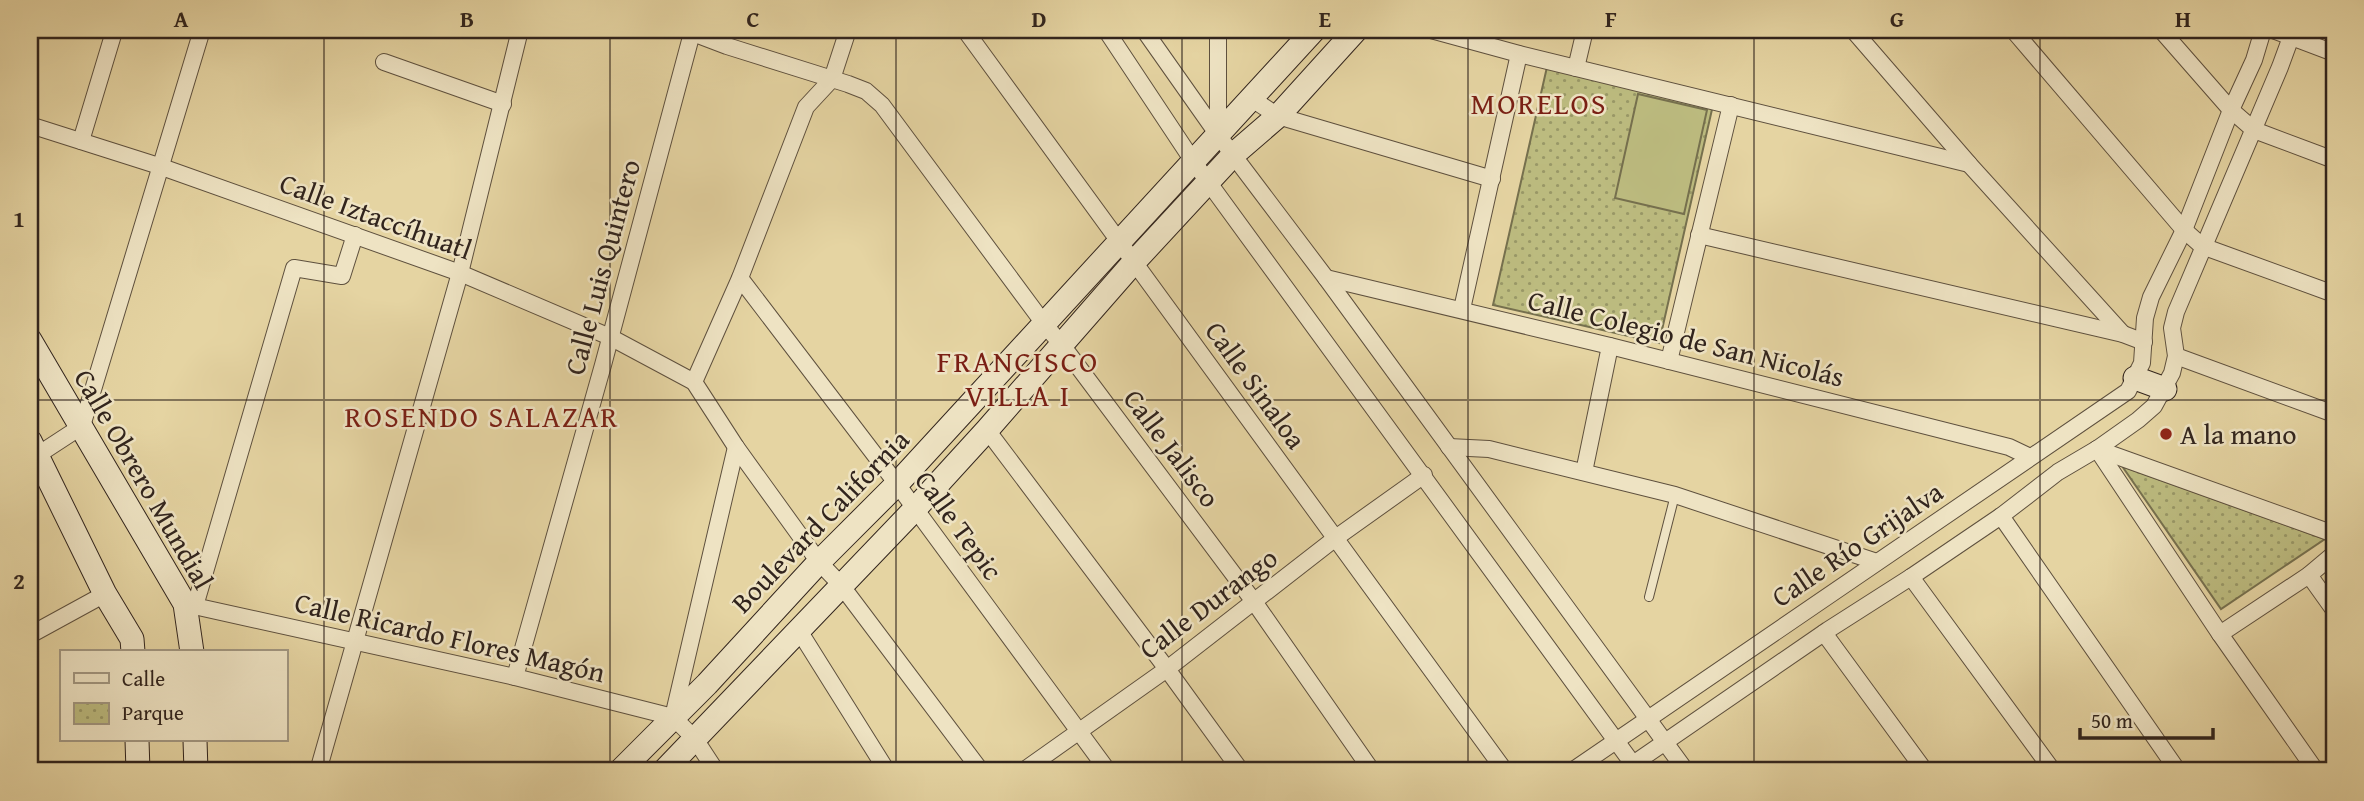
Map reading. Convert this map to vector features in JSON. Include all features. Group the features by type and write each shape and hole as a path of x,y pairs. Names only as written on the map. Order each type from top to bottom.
{"street":[{"path":"133,650 132,639 104,594 32,452 82,426 202,30"},
{"path":"318,771 460,273 520,30"},
{"path":"727,46 733,30"},
{"path":"848,30 832,79 806,107 740,278 694,382 736,447 819,562 841,584 981,771"},
{"name":"Calle Sinaloa","path":"965,30 1505,771"},
{"path":"1106,30 1193,161 1616,741 1631,769"},
{"path":"1144,30 1218,135 1326,278 1686,771"},
{"path":"1218,30 1218,135"},
{"name":"Boulevard California","path":"620,771 707,684 819,562 897,484 1314,30"},
{"path":"664,771 697,743 802,634 841,584 987,430 1134,262 1234,154 1278,117 1356,30"},
{"path":"1431,30 1969,164"},
{"path":"1576,68 1584,30"},
{"path":"1853,30 1969,164 2123,334"},
{"path":"2013,30 2184,230 2203,246 2334,294"},
{"path":"2161,30 2231,110 2254,130 2334,160"},
{"name":"Calle Río Grijalva","path":"1572,771 2128,391 2142,363 2145,318 2151,297 2184,230 2231,110 2254,60 2263,30"},
{"path":"2273,30 2291,34 2334,53"},
{"name":"Calle Jalisco","path":"689,31 866,91 883,105 1255,603 1373,771"},
{"name":"Calle Luis Quintero","path":"516,677 610,337 689,31"},
{"path":"2291,34 2254,130 2176,312 2172,328 2176,356 2334,414"},
{"path":"81,141 113,35"},
{"path":"1462,309 1519,54"},
{"path":"384,62 503,104"},
{"path":"1252,99 1278,117 1492,179"},
{"path":"1669,361 1731,105"},
{"name":"Calle Iztaccíhuatl","path":"30,125 159,166 460,273 610,337 694,382"},
{"path":"190,605 294,268 342,276 355,235"},
{"path":"1699,235 2123,334 2144,342"},
{"name":"Calle Tepic","path":"740,278 897,484 1108,771"},
{"name":"Calle Colegio de San Nicolás","path":"1326,278 1462,309 2009,447 2030,457"},
{"name":"Calle Obrero Mundial","path":"30,340 190,605 192,650"},
{"path":"1584,472 1610,346"},
{"name":"Calle Río Grijalva","path":"1631,769 1665,742 1824,633 1912,577 2001,516 2058,472 2138,420 2154,406 2165,389 2176,356"},
{"path":"2135,378 2165,389"},
{"path":"987,430 1167,668 1241,771"},
{"path":"716,771 697,743 673,717 736,447"},
{"path":"1449,447 1489,449 1675,495 1877,562"},
{"path":"2097,449 2334,534"},
{"path":"2097,449 2220,634 2316,771"},
{"name":"Calle Durango","path":"1023,771 1167,668 1255,603 1335,538 1424,475"},
{"path":"2001,516 2178,771"},
{"path":"2220,634 2309,575 2334,554"},
{"path":"2309,575 2334,610"},
{"path":"1912,577 2053,771"},
{"path":"30,635 104,594"},
{"name":"Calle Ricardo Flores Magón","path":"190,605 516,677 673,717"},
{"path":"1824,633 1925,771"},
{"path":"802,634 887,771"},
{"path":"137,742 138,771"},
{"path":"195,742 196,771"},
{"path":"676,771 697,743"}],"lane":[{"path":"1649,597 1675,495"}],"green space":[{"path":"1547,67 1713,105 1659,343 1493,305"},
{"path":"1638,94 1707,110 1684,214 1615,198"},
{"path":"2122,466 2325,539 2221,609"}],"place":[{"name":"A la mano","path":"2166,434"}],"district":[{"name":"MORELOS","path":"1539,104"},
{"name":"FRANCISCO VILLA I","path":"1018,379"},
{"name":"ROSENDO SALAZAR","path":"482,417"}]}
